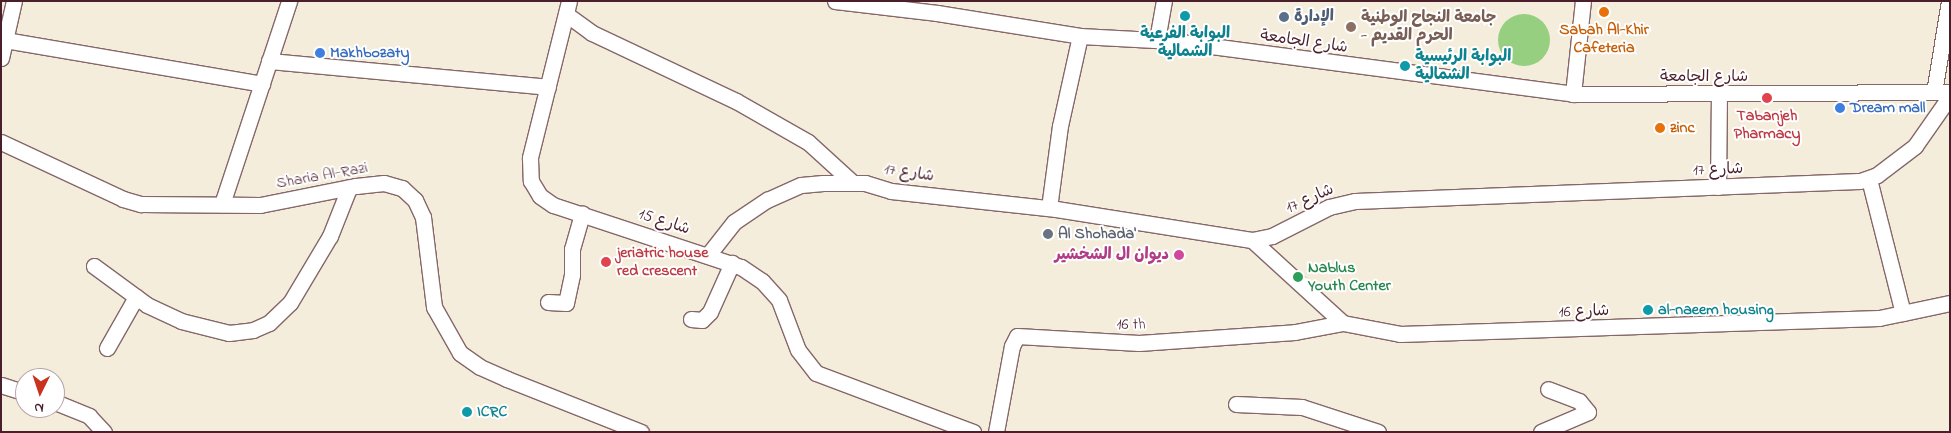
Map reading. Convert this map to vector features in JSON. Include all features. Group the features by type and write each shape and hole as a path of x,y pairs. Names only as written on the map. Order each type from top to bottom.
{"street":[{"path":"1,58 14,1"},
{"path":"222,204 289,1"},
{"name":"شارع الجامعة","path":"835,1 936,13 1080,36 1157,40 1573,94 1719,96 1934,92 1950,94"},
{"path":"1157,40 1164,1"},
{"path":"1573,94 1583,1"},
{"path":"1934,92 1949,1"},
{"path":"568,8 592,33 736,101 808,142 852,182"},
{"name":"شارع 15","path":"568,8 530,158 531,181 546,201 732,263 762,281 779,300 798,350 816,373 973,432"},
{"path":"1049,208 1060,126 1080,36"},
{"path":"5,40 262,84"},
{"path":"270,60 548,87"},
{"path":"1903,313 1869,179 1915,146 1950,94"},
{"path":"1718,187 1719,96"},
{"name":"Sharia Al-Razi","path":"1,142 132,202 260,205 384,183 402,188 415,200 423,217 434,307 460,354 480,367 507,379 641,432"},
{"name":"شارع 17","path":"708,255 734,222 767,200 801,185 852,182 891,190 1049,208 1252,240 1281,232 1329,207 1354,201 1718,187 1869,179"},
{"path":"94,266 136,297 182,321 229,333 253,330 269,323 290,303 330,236 349,188"},
{"path":"548,302 566,303 572,275 572,249 582,212"},
{"name":"شارع 16","path":"1252,240 1343,323 1379,332 1435,335 1879,318 1950,303"},
{"path":"691,319 702,320 710,312 732,263"},
{"path":"106,348 136,297"},
{"name":"16 th","path":"996,432 1012,346 1017,336 1139,344 1295,332 1343,323"},
{"path":"1,385 15,389"},
{"path":"1541,432 1588,412 1580,401 1548,389"},
{"path":"1236,404 1302,407 1378,432"},
{"path":"65,406 89,416 104,432"}],"green space":[{"path":"1524,14 1538,18 1546,26 1550,40 1546,54 1538,62 1524,66 1510,62 1502,54 1498,40 1502,26 1510,18"}],"place":[{"name":"Sabah Al-Khir Cafeteria","path":"1604,12"},
{"name":"البوابة الفرعية الشمالية","path":"1185,16"},
{"name":"الإدارة","path":"1284,17"},
{"name":"جامعة النجاح الوطنية - الحرم القديم","path":"1351,27"},
{"name":"Makhbozaty","path":"320,53"},
{"name":"البوابة الرئيسية الشمالية","path":"1405,66"},
{"name":"Tabanjeh Pharmacy","path":"1767,98"},
{"name":"Dream mall","path":"1840,108"},
{"name":"zinc","path":"1660,128"},
{"name":"Al Shohada'","path":"1048,234"},
{"name":"ديوان ال الشخشير","path":"1179,255"},
{"name":"jeriatric house red crescent","path":"606,262"},
{"name":"Nablus Youth Center","path":"1298,277"},
{"name":"al-naeem housing","path":"1648,310"},
{"name":"ICRC","path":"467,412"}]}
